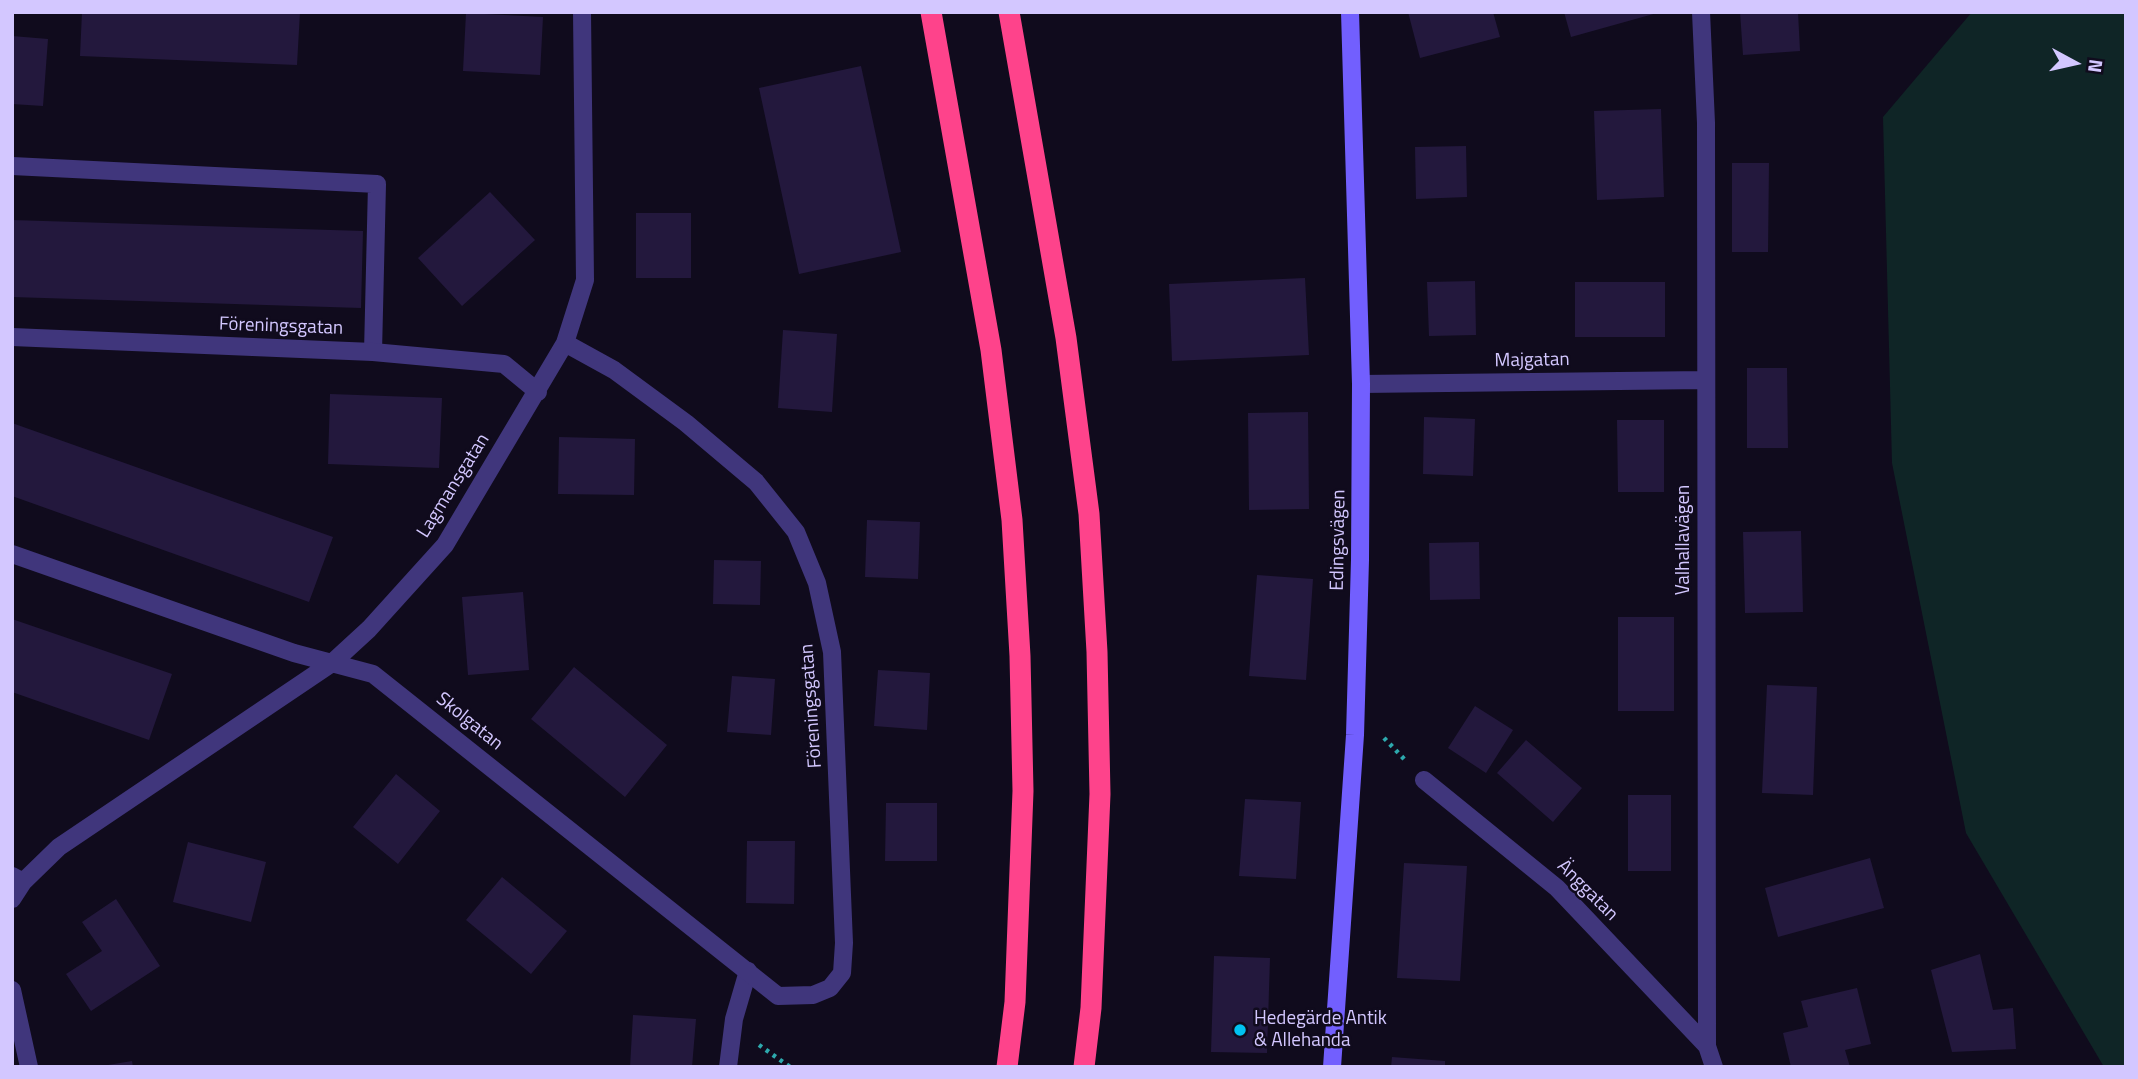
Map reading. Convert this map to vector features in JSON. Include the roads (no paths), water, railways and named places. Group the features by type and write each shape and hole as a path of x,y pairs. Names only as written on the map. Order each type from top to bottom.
{"highway":[{"path":"931,12 991,350 1012,520 1020,656 1023,791 1015,1002 1007,1067"},
{"path":"1009,12 1066,338 1089,514 1097,652 1100,794 1091,1008 1084,1067"}],"street":[{"name":"Lagmansgatan","path":"12,899 18,879 59,847 332,663 369,629 445,545 565,343 584,280 582,12"},
{"name":"Edingsvägen","path":"1332,1067 1355,735 1361,384 1350,12"},
{"name":"Valhallavägen","path":"1700,12 1706,123 1704,380 1707,1046 1714,1067"},
{"path":"12,166 376,184 373,352"},
{"name":"Föreningsgatan","path":"12,337 373,352 505,364 538,392"},
{"name":"Föreningsgatan","path":"565,343 614,370 685,423 757,482 796,532 817,583 832,652 841,834 842,973"},
{"name":"Majgatan","path":"1361,384 1704,380"},
{"name":"Skolgatan","path":"12,554 294,653 373,674 778,996 796,997 830,988 842,973"},
{"name":"Änggatan","path":"1423,780 1557,888 1707,1046"},
{"path":"728,1067 734,1019 748,971"},
{"path":"12,990 29,1067"}],"place":[{"name":"Hedegärde Antik & Allehanda","path":"1240,1030"}]}
